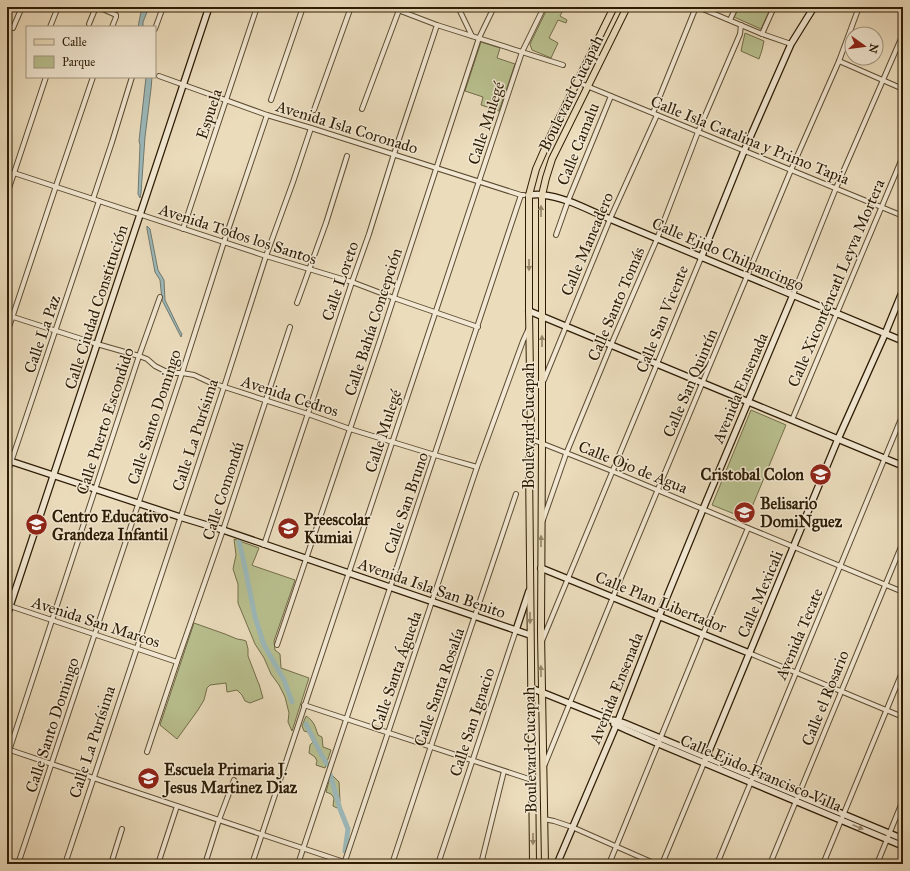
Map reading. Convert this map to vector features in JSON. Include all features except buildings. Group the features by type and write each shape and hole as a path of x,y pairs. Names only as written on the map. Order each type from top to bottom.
{"main road":[{"name":"Boulevard Cucapah","path":"533,864 530,635 529,195 536,169 550,137 614,7"},
{"name":"Boulevard Cucapah","path":"545,864 541,645 542,195 552,159 627,7"},
{"path":"529,462 533,460 538,461 541,464"}],"street":[{"path":"13,28 22,7"},
{"path":"50,26 58,7"},
{"path":"89,24 97,7 116,15 112,26"},
{"path":"156,26 163,7"},
{"name":"Calle Ciudad Constitución","path":"7,615 8,606 54,475 209,7"},
{"name":"Espuela","path":"183,229 258,7"},
{"path":"271,100 303,7"},
{"path":"314,110 351,7"},
{"path":"390,7 437,25 563,65"},
{"path":"458,7 472,36"},
{"name":"Calle Bahía Concepción","path":"277,645 394,298 479,38 494,7"},
{"name":"Calle Mulegé","path":"252,864 522,52 544,7"},
{"path":"697,7 762,34 791,44"},
{"name":"Calle Maneadero","path":"542,384 655,114 697,7"},
{"path":"730,20 736,7"},
{"path":"762,34 774,7"},
{"name":"Calle San Vicente","path":"541,645 612,471 702,258 744,151 791,44 814,7"},
{"name":"Calle San Quintín","path":"543,768 612,597 838,61 859,7"},
{"path":"362,109 399,10"},
{"name":"Calle Loreto","path":"264,545 369,234 437,25"},
{"name":"Calle Santo Tomás","path":"541,526 566,454 656,239 698,132 740,34 741,25"},
{"name":"Avenida Ensenada","path":"557,864 617,723 659,616 836,188 903,34"},
{"path":"838,61 903,89"},
{"name":"Avenida Isla Coronado","path":"160,76 267,115 521,195 529,195"},
{"path":"7,194 46,78"},
{"path":"7,333 93,78"},
{"path":"93,199 132,78"},
{"name":"Calle Isla Catalina y Primo Tapia","path":"577,82 903,216"},
{"name":"Calle Camalu","path":"556,235 568,201 611,96"},
{"name":"Calle Santo Domingo","path":"18,864 267,115"},
{"name":"Calle La Purísima","path":"65,864 266,256 311,128"},
{"path":"297,303 310,270 347,156"},
{"name":"Calle Xiconténcatl Leyva Mortera","path":"792,420 903,156"},
{"name":"Avenida Todos los Santos","path":"14,173 266,256 352,282 478,327"},
{"name":"Calle San Bruno","path":"298,864 521,195"},
{"name":"Calle Ejido Chilpancingo","path":"529,195 542,195 568,201 903,341"},
{"name":"Calle La Paz","path":"7,474 9,460 99,201"},
{"name":"Calle Mexicali","path":"662,864 838,439 903,290"},
{"name":"Calle Puerto Escondido","path":"7,757 8,750 139,356 160,297"},
{"path":"529,311 903,466"},
{"name":"Avenida Cedros","path":"7,315 139,356 165,371 194,374 209,382 350,429 477,466"},
{"name":"Calle Comondú","path":"147,752 223,530 290,327"},
{"name":"Calle Santa Águeda","path":"345,863 477,466 529,328"},
{"name":"Avenida Tecate","path":"717,864 903,414"},
{"name":"Calle Ojo de Agua","path":"530,439 612,471 903,592"},
{"name":"Avenida Isla San Benito","path":"9,460 349,572 530,635"},
{"name":"Calle Santa Rosalía","path":"392,864 516,494"},
{"path":"609,864 748,528"},
{"name":"Calle el Rosario","path":"770,864 903,542"},
{"name":"Calle Plan Libertador","path":"541,568 903,717"},
{"name":"Calle San Ignacio","path":"438,864 530,589"},
{"name":"Avenida San Marcos","path":"8,606 177,662"},
{"path":"823,864 903,670"},
{"name":"Calle Ejido Francisco Villa","path":"531,688 705,760 750,783 797,798"},
{"path":"304,705 532,780"},
{"path":"8,750 350,864"},
{"name":"Calle Ejido Francisco Villa","path":"705,760 753,776 797,798 842,817 888,836 903,839"},
{"path":"481,864 504,771"},
{"path":"204,864 234,780"},
{"path":"877,864 903,800"},
{"path":"158,864 177,806"},
{"path":"544,820 554,821 572,828 656,864"},
{"path":"111,864 122,829"},
{"name":"Calle Ejido Francisco Villa","path":"888,836 903,846"}],"green space":[{"path":"548,7 556,7 563,10 560,16 567,20 566,23 558,20 549,38 558,43 551,58 532,50 530,44"},
{"path":"739,7 771,7 761,29 734,17"},
{"path":"745,33 764,41 759,59 741,51"},
{"path":"481,42 500,48 497,58 515,64 499,111 481,105 483,97 465,91"},
{"path":"751,410 786,425 747,519 712,505"},
{"path":"234,539 259,548 252,565 295,580 274,641 275,650 280,654 281,668 309,678 292,731 288,722 289,713 285,697 255,644 238,603 238,584 233,569 236,555"},
{"path":"194,623 246,641 248,656 263,698 250,703 245,701 237,690 227,692 226,683 210,685 207,688 204,700 198,710 177,739 160,725"},
{"path":"306,716 313,722 318,735 322,737 323,747 331,750 325,768 316,765 317,761 315,757 309,753 310,745 313,742 308,732 304,731 302,726"},
{"path":"331,774 339,782 340,801 337,808 333,806 334,798 331,794 326,792"}],"water":[{"path":"142,7 149,7 143,22 143,26 138,26"},
{"path":"146,78 152,78 140,198 138,194 139,141"},
{"path":"147,226 150,229 158,270 164,280 165,300 182,334 181,337 162,300 160,280 155,272"}],"waterway":[{"path":"239,542 255,617 264,645 284,680 292,702"},
{"path":"306,724 327,764"},
{"path":"330,774 340,809 348,829 345,851"}],"place":[{"name":"Cristobal Colon","path":"820,474"},
{"name":"Belisario DomiNguez","path":"745,512"},
{"name":"Centro Educativo Grandeza Infantil","path":"36,525"},
{"name":"Preescolar Kumiai","path":"289,528"},
{"name":"Escuela Primaria J. Jesus Martinez Diaz","path":"149,778"}]}
